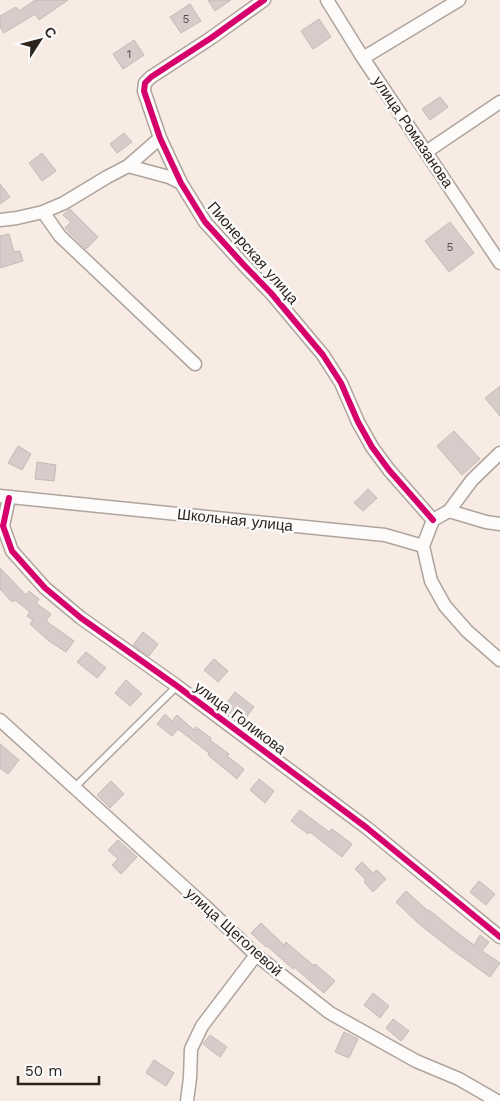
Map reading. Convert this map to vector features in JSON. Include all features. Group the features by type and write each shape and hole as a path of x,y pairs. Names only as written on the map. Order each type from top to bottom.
{"street":[{"name":"Пионерская улица","path":"264,0 151,78 145,84 144,91 160,138 182,183 205,222 271,293 323,355 341,382 358,422 372,447 433,520"},
{"name":"улица Ромазанова","path":"327,0 363,58 500,263"},
{"path":"363,58 459,0"},
{"path":"426,152 500,102"},
{"path":"0,220 43,212 64,204 128,166 160,138"},
{"path":"128,166 169,177 182,183"},
{"path":"43,212 60,236 195,364"},
{"path":"500,453 472,480 449,511 433,520 423,546 431,581 446,606 467,631 500,660"},
{"name":"Школьная улица","path":"4,497 385,536 423,546"},
{"name":"улица Голикова","path":"4,497 2,526 12,551 45,588 81,618 177,686 367,828 500,937"},
{"path":"449,511 486,522 500,524"},
{"name":"улица Щеголевой","path":"0,720 205,906 256,955 330,1013 416,1061 460,1079 497,1101"},
{"path":"188,1101 191,1049 194,1041 202,1026 256,955"}],"lane":[{"path":"75,787 177,686"}],"building":[{"path":"35,0 68,0 39,20 35,14 4,33 0,27 0,16 16,7 19,11"},
{"path":"208,0 231,0 215,11"},
{"path":"190,4 201,21 181,33 170,17"},
{"path":"319,19 331,37 313,49 301,31"},
{"path":"134,40 144,55 123,69 113,54"},
{"path":"440,97 448,107 430,120 422,109"},
{"path":"124,133 132,142 117,153 110,144"},
{"path":"42,153 56,171 42,181 29,163"},
{"path":"0,184 10,197 0,204"},
{"path":"70,209 98,237 86,249 65,228 71,222 63,215"},
{"path":"450,222 474,253 449,272 425,241"},
{"path":"9,234 14,252 20,251 23,261 0,268 0,236"},
{"path":"500,386 500,416 485,398"},
{"path":"454,431 480,459 462,475 437,446"},
{"path":"18,446 31,454 22,470 8,463"},
{"path":"37,462 56,465 54,481 35,479"},
{"path":"368,489 377,498 363,511 354,503"},
{"path":"0,568 26,595 29,591 39,599 36,603 51,614 46,621 74,641 66,652 49,641 30,624 33,620 27,616 30,612 15,600 12,602 0,589"},
{"path":"143,632 158,644 149,656 133,645"},
{"path":"86,652 106,668 97,678 77,662"},
{"path":"214,659 228,671 218,682 204,670"},
{"path":"126,680 142,694 130,706 115,693"},
{"path":"235,692 254,707 242,723 223,708"},
{"path":"165,714 172,721 177,715 194,730 196,727 211,738 210,740 229,754 227,756 244,769 237,779 208,755 209,753 178,729 172,736 157,724"},
{"path":"0,744 19,760 8,774 0,768"},
{"path":"259,779 274,791 265,803 250,790"},
{"path":"111,781 124,794 110,808 97,795"},
{"path":"300,810 329,832 332,829 352,844 342,857 310,832 308,834 291,821"},
{"path":"118,840 137,857 121,874 112,865 118,859 108,850"},
{"path":"362,862 373,873 377,870 386,879 373,892 364,882 366,880 355,869"},
{"path":"479,881 495,894 486,905 470,892"},
{"path":"406,891 428,911 474,945 480,935 489,942 482,951 500,963 490,977 418,923 396,902"},
{"path":"261,923 284,945 286,942 335,981 324,993 251,933"},
{"path":"373,993 389,1006 380,1018 364,1005"},
{"path":"393,1019 409,1031 401,1041 386,1028"},
{"path":"344,1032 358,1039 349,1058 335,1052"},
{"path":"210,1035 227,1047 220,1057 203,1044"},
{"path":"154,1060 174,1073 166,1086 146,1073"}],"cycle path":[{"path":"264,0 211,38 151,77 145,83 144,91 160,138 181,183 205,222 271,293 323,355 341,383 358,422 372,447 389,470 433,520"},
{"path":"9,498 3,526 12,551 45,588 81,618 177,686 367,828 500,937"}]}
